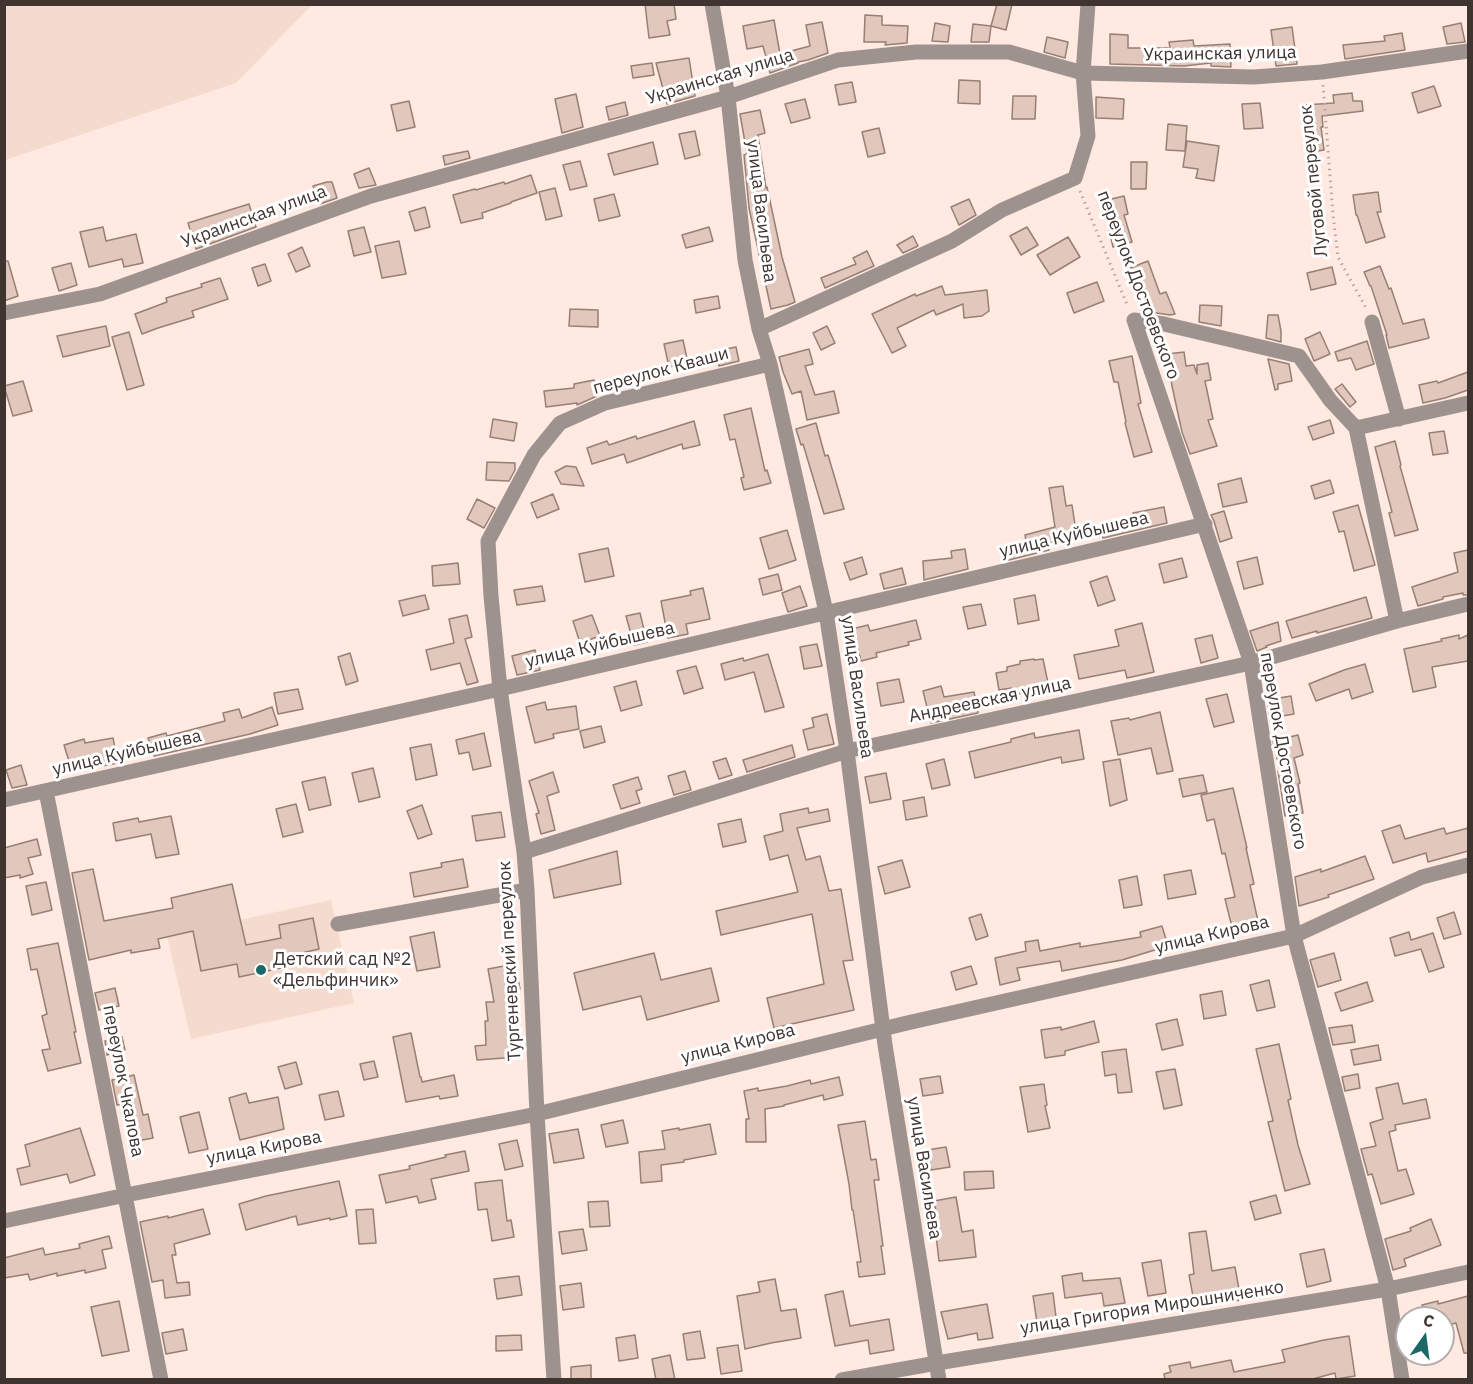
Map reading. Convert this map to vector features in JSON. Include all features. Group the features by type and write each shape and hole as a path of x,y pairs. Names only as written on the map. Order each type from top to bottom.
{"street":[{"name":"улица Васильева","path":"712,4 728,97 745,260 759,329 770,364 826,612 847,751 883,1029 939,1380"},
{"name":"переулок Достоевского","path":"1075,178 1088,136 1083,73 1088,4"},
{"name":"Украинская улица","path":"4,313 100,294 371,196 728,97 838,60 916,52 1009,52 1083,73 1254,77 1322,72 1468,51"},
{"path":"759,329 952,241 1002,210 1075,178"},
{"name":"переулок Достоевского","path":"1134,320 1251,663 1294,936 1388,1289 1402,1380"},
{"path":"1134,320 1164,324 1299,356 1330,400 1356,428 1397,621"},
{"path":"1372,322 1399,419"},
{"name":"переулок Кваши","path":"488,542 534,455 560,423 605,403 770,364"},
{"path":"1356,428 1468,403"},
{"name":"улица Куйбышева","path":"4,800 500,689 1205,524"},
{"name":"Тургеневский переулок","path":"488,542 500,689 524,852 527,890 537,1114 554,1380"},
{"name":"Андреевская улица","path":"524,852 847,751 1251,663 1397,621 1468,604"},
{"name":"переулок Чкалова","path":"46,791 161,1380"},
{"name":"улица Кирова","path":"4,1221 537,1114 883,1029 1294,936 1422,877 1468,865"},
{"path":"338,924 527,890"},
{"name":"улица Григория Мирошниченко","path":"842,1380 1388,1289 1468,1272"}],"path":[{"name":"Луговой переулок","path":"1322,72 1338,257 1359,293 1372,322"},
{"name":"переулок Достоевского","path":"1075,178 1134,320"}],"shaded area":[{"path":"4,5 312,5 236,83 5,160"},
{"name":"Детский сад №2 «Дельфинчик»","path":"331,900 354,1003 191,1039 167,936"}],"building":[{"path":"645,4 674,4 676,19 667,21 670,35 649,38"},
{"path":"997,4 1012,4 1006,30 991,26"},
{"path":"865,15 882,16 882,25 908,26 907,43 885,45 886,42 864,42"},
{"path":"774,20 780,54 810,46 806,25 822,22 828,53 770,73 768,67 764,67 762,58 766,57 763,46 747,49 743,26"},
{"path":"935,23 950,26 948,42 932,41"},
{"path":"1461,23 1465,42 1447,44 1443,27"},
{"path":"973,24 991,26 989,42 971,42"},
{"path":"1292,27 1297,64 1276,66 1271,30"},
{"path":"1402,33 1405,50 1345,59 1343,45 1385,41 1384,36"},
{"path":"1110,34 1128,35 1128,48 1170,48 1169,42 1193,40 1194,46 1230,44 1231,67 1211,66 1211,63 1184,66 1110,64"},
{"path":"1047,37 1068,42 1065,58 1044,52"},
{"path":"689,58 695,96 667,104 656,63"},
{"path":"652,63 654,75 633,78 631,66"},
{"path":"959,80 980,81 980,104 958,103"},
{"path":"852,82 856,102 839,105 835,85"},
{"path":"1434,86 1441,106 1418,113 1412,93"},
{"path":"1352,93 1353,101 1362,101 1363,111 1322,116 1324,150 1311,152 1304,105 1334,103 1333,95"},
{"path":"576,94 583,127 562,133 555,99"},
{"path":"1013,96 1036,96 1035,119 1012,119"},
{"path":"1096,97 1124,99 1123,119 1096,118"},
{"path":"805,99 810,118 791,123 785,104"},
{"path":"409,101 415,127 397,131 391,105"},
{"path":"625,102 628,115 609,120 606,107"},
{"path":"1260,103 1263,128 1244,129 1242,104"},
{"path":"760,110 765,133 758,135 766,188 795,302 771,309 749,208 744,155 747,154 740,114"},
{"path":"1168,124 1187,126 1185,151 1166,150"},
{"path":"879,128 885,153 868,157 862,132"},
{"path":"695,131 700,155 685,159 679,134"},
{"path":"1187,141 1219,146 1214,181 1196,178 1198,169 1183,167"},
{"path":"653,142 658,164 614,175 608,154"},
{"path":"468,151 470,158 445,165 443,156"},
{"path":"580,161 587,186 570,190 563,165"},
{"path":"1131,162 1147,162 1146,189 1131,189"},
{"path":"369,168 376,185 359,188 354,174"},
{"path":"531,175 537,193 482,213 483,218 461,223 453,195 504,182 505,184"},
{"path":"332,182 337,198 320,204 313,186"},
{"path":"555,188 562,216 546,220 539,192"},
{"path":"1378,192 1381,212 1377,212 1385,237 1366,243 1356,215 1353,195"},
{"path":"614,194 620,216 599,221 594,199"},
{"path":"1124,196 1128,214 1124,215 1132,242 1113,247 1109,230 1112,229 1107,200"},
{"path":"969,199 976,215 959,225 951,207"},
{"path":"249,204 256,227 196,249 188,223"},
{"path":"425,207 430,227 415,231 409,212"},
{"path":"103,227 106,241 136,234 143,263 124,267 122,259 89,267 80,232"},
{"path":"364,227 371,252 354,256 348,231"},
{"path":"709,227 713,241 686,248 682,235"},
{"path":"1027,227 1038,245 1021,255 1010,236"},
{"path":"913,236 918,246 903,253 897,245"},
{"path":"1068,237 1080,257 1050,275 1037,255"},
{"path":"399,241 406,274 382,278 375,246"},
{"path":"302,247 310,266 296,272 288,254"},
{"path":"867,251 874,266 825,288 821,278 856,264 853,258"},
{"path":"4,261 8,261 18,296 4,301"},
{"path":"1148,261 1160,294 1166,292 1175,314 1150,312 1140,286 1132,288 1125,270"},
{"path":"71,263 77,285 59,291 52,268"},
{"path":"265,264 271,281 258,286 252,268"},
{"path":"1380,266 1389,289 1391,288 1403,324 1424,319 1429,338 1389,348 1371,286 1364,272"},
{"path":"1332,267 1336,284 1311,290 1307,273"},
{"path":"220,278 228,299 192,311 194,317 142,334 135,314 167,302 166,298 202,287 201,284"},
{"path":"1097,282 1104,301 1074,313 1067,293"},
{"path":"942,286 945,295 987,290 989,311 982,316 964,318 963,304 936,315 934,310 897,328 906,346 892,353 872,314 915,294 916,296"},
{"path":"718,296 720,308 696,313 694,300"},
{"path":"1200,305 1222,306 1221,326 1199,322"},
{"path":"570,309 598,310 598,327 569,326"},
{"path":"1268,315 1278,315 1281,342 1266,338"},
{"path":"106,326 110,346 63,357 57,336"},
{"path":"827,326 835,343 821,350 813,333"},
{"path":"129,332 144,385 127,390 112,337"},
{"path":"1320,332 1330,354 1314,361 1305,339"},
{"path":"683,340 688,363 669,367 664,344"},
{"path":"1367,341 1374,364 1356,370 1351,358 1338,361 1335,352"},
{"path":"736,347 739,361 719,366 716,351"},
{"path":"809,349 813,364 805,366 815,395 834,391 839,413 807,420 801,391 792,394 779,357"},
{"path":"1184,352 1186,366 1194,365 1197,374 1197,365 1208,363 1211,380 1205,381 1213,419 1208,420 1217,446 1190,454 1182,432 1167,354"},
{"path":"1132,356 1141,403 1138,404 1152,452 1134,457 1118,382 1114,382 1109,361"},
{"path":"1268,359 1289,364 1292,381 1278,384 1278,389 1275,390"},
{"path":"1468,372 1468,390 1423,403 1419,385 1437,381 1438,383"},
{"path":"594,380 597,396 577,405 577,403 546,407 544,391 574,388 574,384"},
{"path":"23,381 32,411 13,416 4,386"},
{"path":"1342,384 1356,402 1350,407 1335,389"},
{"path":"751,408 765,471 767,470 771,483 744,490 741,478 744,477 735,439 730,440 724,415"},
{"path":"493,419 517,423 514,441 490,437"},
{"path":"1330,420 1334,433 1313,440 1308,427"},
{"path":"694,421 700,445 683,449 682,444 627,463 624,454 592,464 587,448 607,441 609,445 636,436 637,439"},
{"path":"816,423 844,509 824,514 803,444 801,445 796,429"},
{"path":"1444,431 1448,453 1433,455 1429,433"},
{"path":"1395,441 1418,530 1395,536 1389,513 1392,512 1375,447"},
{"path":"487,462 515,463 515,470 509,481 486,480"},
{"path":"566,466 576,467 584,486 561,484 555,472"},
{"path":"1241,478 1247,502 1223,507 1218,484"},
{"path":"1330,480 1334,493 1315,499 1311,486"},
{"path":"1063,486 1066,506 1072,505 1077,538 1047,543 1049,550 1005,561 1001,547 1026,541 1025,535 1055,527 1049,488"},
{"path":"553,494 559,509 537,518 531,503"},
{"path":"477,499 495,508 484,528 467,519"},
{"path":"1358,505 1375,565 1354,571 1344,531 1339,532 1333,512"},
{"path":"1164,507 1167,523 1103,538 1101,527 1135,521 1133,513"},
{"path":"1224,511 1232,538 1220,542 1211,515"},
{"path":"787,530 796,560 769,569 760,538"},
{"path":"608,548 614,576 585,582 579,554"},
{"path":"965,549 968,569 924,580 923,561 952,558 951,551"},
{"path":"1468,550 1468,595 1463,595 1463,593 1443,597 1443,599 1418,606 1412,587 1458,572 1454,553"},
{"path":"862,557 867,574 850,580 844,563"},
{"path":"1257,557 1263,584 1244,589 1237,562"},
{"path":"1182,558 1187,577 1164,583 1159,564"},
{"path":"458,563 460,584 433,586 432,566"},
{"path":"902,568 906,584 884,589 880,574"},
{"path":"778,574 782,590 763,595 759,579"},
{"path":"1107,576 1115,600 1098,606 1090,582"},
{"path":"542,586 545,601 517,605 514,590"},
{"path":"800,586 807,606 788,612 782,593"},
{"path":"703,588 710,619 686,624 688,634 668,638 661,601 691,595 690,591"},
{"path":"425,595 429,609 403,616 399,601"},
{"path":"1035,595 1039,620 1018,624 1014,599"},
{"path":"1366,597 1372,618 1292,638 1286,621"},
{"path":"981,604 986,625 968,629 963,607"},
{"path":"640,613 647,642 634,645 626,616"},
{"path":"467,615 472,637 465,639 478,682 467,685 460,663 431,670 426,650 454,643 449,619"},
{"path":"592,615 600,636 580,643 573,621"},
{"path":"916,620 921,639 908,642 909,645 876,653 877,657 861,661 852,629 868,625 870,631"},
{"path":"1278,622 1281,641 1257,651 1250,631"},
{"path":"1142,623 1154,672 1127,678 1125,670 1079,679 1074,655 1119,646 1115,630"},
{"path":"1212,635 1218,658 1201,663 1195,639"},
{"path":"1459,635 1459,639 1468,635 1468,661 1432,667 1436,687 1413,692 1404,649"},
{"path":"817,644 822,666 804,669 800,647"},
{"path":"535,650 540,670 517,675 512,656"},
{"path":"350,653 358,681 346,685 338,657"},
{"path":"768,654 784,707 765,712 754,672 725,680 721,664 743,658 744,661"},
{"path":"1043,659 1048,683 1039,685 1040,690 1012,695 1011,688 999,690 996,673 1007,671 1007,667 1020,664 1020,661"},
{"path":"1365,664 1373,692 1352,699 1349,689 1316,701 1309,684"},
{"path":"696,666 703,688 684,694 677,671"},
{"path":"899,679 904,702 881,706 877,683"},
{"path":"636,681 642,705 621,711 614,687"},
{"path":"941,686 944,697 974,692 978,713 931,723 923,691"},
{"path":"298,689 303,709 278,714 274,693"},
{"path":"1227,694 1234,722 1214,727 1206,699"},
{"path":"1291,696 1294,714 1270,718 1267,700"},
{"path":"545,702 547,710 576,706 579,729 553,734 554,738 535,743 526,707"},
{"path":"272,707 278,725 250,734 154,756 148,738 166,733 167,736 225,721 223,713 239,709 242,718"},
{"path":"1160,712 1173,771 1157,774 1151,748 1118,755 1111,721 1129,718 1130,720"},
{"path":"827,714 834,744 808,750 803,730 814,727 812,718"},
{"path":"601,726 605,742 584,748 580,731"},
{"path":"1079,730 1084,759 1062,763 1061,757 975,778 969,752 1011,742 1011,739 1034,733 1035,738"},
{"path":"484,733 491,766 473,770 469,752 459,754 456,740"},
{"path":"1298,735 1303,755 1294,758 1300,783 1298,784 1303,813 1285,816 1278,771 1280,771 1273,741"},
{"path":"113,738 118,763 97,767 97,764 72,771 64,745 84,739 85,743"},
{"path":"431,744 437,775 416,780 410,748"},
{"path":"792,745 795,757 747,772 743,760"},
{"path":"726,758 732,775 719,779 713,762"},
{"path":"944,759 950,785 932,789 926,764"},
{"path":"1120,759 1127,800 1110,806 1103,762"},
{"path":"21,765 27,785 12,788 6,770"},
{"path":"373,768 380,797 359,802 352,773"},
{"path":"685,771 691,790 674,795 668,776"},
{"path":"553,772 559,792 547,796 555,830 541,834 536,814 539,813 529,781"},
{"path":"886,773 891,799 870,803 865,777"},
{"path":"1203,775 1207,792 1183,797 1179,779"},
{"path":"325,777 331,805 309,810 302,782"},
{"path":"638,777 642,789 636,791 640,803 621,809 613,785"},
{"path":"1233,788 1254,884 1250,885 1258,921 1232,927 1225,899 1235,897 1225,853 1222,854 1214,819 1207,821 1201,795"},
{"path":"924,797 927,816 906,820 903,801"},
{"path":"296,804 303,832 283,837 276,809"},
{"path":"422,805 432,834 418,839 407,811"},
{"path":"808,808 809,813 828,809 830,821 797,828 806,860 820,856 829,891 841,889 853,960 843,961 854,1010 774,1028 767,998 824,984 812,914 721,935 716,911 798,892 788,855 770,860 764,836 783,831 780,814"},
{"path":"501,812 505,837 476,841 472,816"},
{"path":"171,816 179,854 156,858 151,834 116,841 113,823 138,818 139,822"},
{"path":"741,819 746,842 723,847 718,824"},
{"path":"1400,825 1405,839 1444,828 1446,834 1468,828 1468,851 1428,862 1426,853 1393,863 1382,831"},
{"path":"37,839 41,855 28,858 33,874 20,878 20,875 4,878 4,848"},
{"path":"617,851 621,884 554,898 549,870"},
{"path":"1365,856 1374,879 1299,906 1295,877 1321,869 1321,872"},
{"path":"463,859 468,887 414,897 410,873 442,867 441,863"},
{"path":"902,860 910,887 885,894 878,867"},
{"path":"93,869 104,921 173,908 171,898 232,884 246,945 281,938 279,925 313,918 319,949 293,955 295,965 239,977 237,964 201,971 193,931 158,939 160,948 131,953 131,950 89,960 72,873"},
{"path":"1191,870 1196,894 1168,899 1164,875"},
{"path":"1137,876 1142,905 1124,908 1119,880"},
{"path":"46,882 52,910 32,915 26,886"},
{"path":"1454,912 1461,934 1444,939 1437,918"},
{"path":"981,914 988,936 976,940 969,918"},
{"path":"1162,926 1168,946 1122,960 1062,971 1060,961 1017,968 1020,980 1000,985 995,958 1026,951 1025,942 1038,940 1040,951 1080,943 1080,947 1141,937 1140,932"},
{"path":"434,932 440,967 417,971 410,937"},
{"path":"1409,932 1411,940 1433,933 1444,967 1429,972 1421,949 1395,956 1390,938"},
{"path":"58,943 81,1063 48,1071 42,1050 50,1049 42,1016 47,1014 37,969 31,970 27,949"},
{"path":"654,953 661,980 711,968 719,1001 647,1020 641,996 583,1010 574,973"},
{"path":"1334,953 1341,980 1318,987 1310,960"},
{"path":"515,964 520,989 515,990 515,1033 518,1057 477,1060 475,1046 486,1045 485,1021 488,1021 486,1002 494,1002 488,969"},
{"path":"971,966 977,984 956,990 951,972"},
{"path":"1269,980 1275,1007 1257,1011 1250,985"},
{"path":"1367,982 1373,1001 1341,1011 1335,993"},
{"path":"115,988 119,1006 99,1010 95,993"},
{"path":"1222,991 1226,1015 1204,1019 1200,995"},
{"path":"1177,1019 1183,1045 1162,1050 1156,1024"},
{"path":"1094,1021 1099,1042 1065,1051 1065,1055 1045,1058 1041,1030 1061,1027 1061,1030"},
{"path":"1352,1025 1355,1042 1333,1045 1329,1028"},
{"path":"411,1033 422,1082 454,1075 458,1096 440,1099 439,1096 406,1102 393,1037"},
{"path":"122,1037 125,1050 107,1055 105,1041"},
{"path":"1279,1044 1291,1099 1288,1100 1310,1184 1285,1191 1268,1122 1273,1121 1256,1049"},
{"path":"1378,1045 1381,1060 1354,1065 1351,1050"},
{"path":"1126,1049 1132,1092 1118,1093 1116,1074 1105,1076 1102,1052"},
{"path":"374,1061 378,1077 364,1080 360,1064"},
{"path":"296,1062 302,1084 285,1089 278,1067"},
{"path":"1175,1069 1182,1105 1164,1109 1156,1072"},
{"path":"1358,1074 1360,1088 1345,1091 1342,1077"},
{"path":"134,1075 143,1115 148,1114 153,1138 132,1142 124,1104 117,1105 112,1080"},
{"path":"940,1076 943,1093 923,1096 920,1079"},
{"path":"839,1077 843,1095 824,1100 823,1095 765,1109 766,1142 746,1142 746,1119 749,1119 744,1091 758,1088 758,1091 810,1080 811,1084"},
{"path":"1398,1083 1403,1104 1426,1099 1430,1118 1395,1125 1396,1130 1389,1132 1398,1171 1406,1169 1414,1194 1381,1204 1372,1174 1368,1175 1361,1149 1376,1146 1370,1123 1383,1119 1376,1088"},
{"path":"1044,1084 1047,1105 1045,1106 1050,1128 1028,1132 1020,1087"},
{"path":"338,1091 344,1116 325,1120 319,1095"},
{"path":"246,1093 249,1103 278,1097 284,1129 240,1140 229,1098"},
{"path":"199,1112 208,1149 189,1153 180,1117"},
{"path":"623,1120 628,1143 606,1147 601,1125"},
{"path":"865,1121 871,1160 876,1159 879,1180 874,1180 885,1274 859,1277 857,1262 861,1262 838,1125"},
{"path":"710,1124 716,1154 661,1165 662,1181 641,1183 639,1152 665,1149 662,1131"},
{"path":"80,1128 95,1175 70,1183 67,1174 21,1185 17,1169 30,1166 25,1145"},
{"path":"578,1129 584,1158 554,1163 549,1134"},
{"path":"517,1140 523,1166 505,1170 499,1144"},
{"path":"946,1147 950,1167 931,1170 927,1150"},
{"path":"465,1151 469,1171 431,1179 436,1199 419,1203 417,1196 386,1203 379,1175 410,1169 409,1166"},
{"path":"993,1171 994,1188 965,1190 964,1172"},
{"path":"502,1180 507,1221 511,1220 514,1237 492,1241 487,1209 478,1210 475,1183"},
{"path":"339,1181 347,1216 298,1225 296,1216 246,1230 239,1204"},
{"path":"1276,1195 1281,1213 1255,1220 1250,1202"},
{"path":"956,1197 962,1232 973,1230 976,1257 939,1261 936,1235 940,1234 934,1201"},
{"path":"608,1201 610,1226 590,1227 588,1202"},
{"path":"203,1209 210,1234 174,1244 176,1255 172,1255 177,1283 189,1282 190,1295 165,1298 163,1280 152,1282 140,1222"},
{"path":"373,1209 376,1243 359,1244 356,1210"},
{"path":"1431,1219 1441,1245 1404,1259 1406,1266 1393,1270 1385,1239 1411,1231 1410,1228"},
{"path":"583,1229 587,1250 562,1254 559,1232"},
{"path":"1206,1231 1212,1271 1235,1267 1241,1300 1195,1307 1189,1275 1194,1274 1189,1233"},
{"path":"109,1236 112,1248 102,1250 106,1268 57,1276 57,1273 30,1280 28,1274 4,1278 4,1258 43,1248 45,1255 80,1248 79,1244"},
{"path":"1324,1249 1331,1281 1307,1287 1300,1254"},
{"path":"1161,1260 1166,1293 1148,1296 1142,1263"},
{"path":"1082,1273 1083,1281 1120,1278 1125,1303 1104,1306 1102,1293 1065,1298 1062,1276"},
{"path":"519,1276 522,1295 497,1299 494,1279"},
{"path":"775,1279 781,1311 796,1309 801,1338 745,1349 737,1296 760,1292 758,1282"},
{"path":"581,1283 584,1307 563,1310 560,1286"},
{"path":"843,1291 850,1326 889,1319 894,1350 870,1354 868,1340 835,1346 825,1295"},
{"path":"1053,1293 1057,1325 1038,1329 1033,1296"},
{"path":"1468,1296 1468,1353 1464,1353 1455,1323 1455,1306 1422,1305 1438,1301 1438,1304"},
{"path":"119,1301 129,1351 102,1356 91,1307"},
{"path":"987,1304 993,1338 978,1340 977,1333 948,1339 941,1312"},
{"path":"183,1329 187,1350 166,1354 162,1333"},
{"path":"700,1331 705,1358 687,1360 683,1334"},
{"path":"521,1335 522,1350 496,1351 496,1336"},
{"path":"635,1335 638,1358 619,1361 616,1338"},
{"path":"1349,1336 1355,1376 1336,1379 1335,1373 1309,1380 1165,1380 1164,1374 1171,1372 1169,1366 1190,1362 1191,1368 1231,1360 1234,1372 1285,1362 1282,1350"},
{"path":"738,1345 742,1371 721,1374 717,1348"},
{"path":"670,1355 675,1380 656,1380 652,1359"},
{"path":"591,1365 591,1380 571,1380 571,1367"}],"place":[{"name":"Детский сад №2 «Дельфинчик»","path":"261,970"}]}
